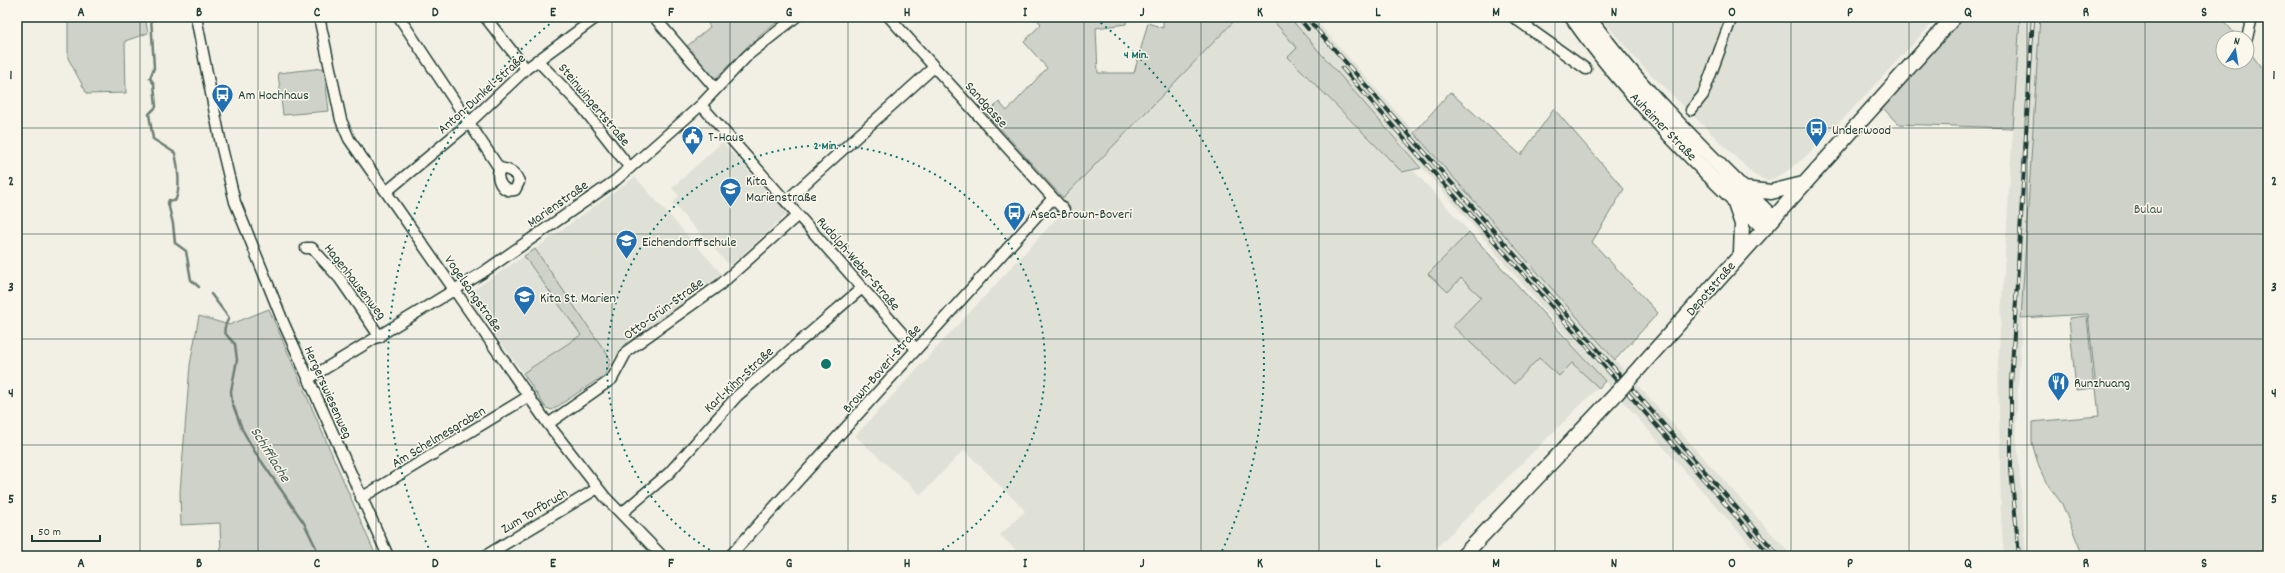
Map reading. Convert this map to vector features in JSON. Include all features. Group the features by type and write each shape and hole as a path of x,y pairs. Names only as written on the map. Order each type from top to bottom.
{"main road":[{"name":"Auheimer Straße","path":"1572,17 1625,85 1768,223"},
{"name":"Auheimer Straße","path":"1588,17 1631,72 1739,194"},
{"name":"Depotstraße","path":"1463,556 1642,366 1741,253 1954,17"},
{"path":"1741,253 1742,224 1739,194 1771,192 1803,184"}],"street":[{"name":"Hergerswiesenweg","path":"196,17 231,190 308,379 388,556"},
{"name":"Vogelsangstraße","path":"318,17 343,126 349,139 548,424 598,488 662,556"},
{"path":"399,17 499,168"},
{"path":"485,17 526,69"},
{"name":"Anton-Dunkel-Straße","path":"386,192 469,123 526,69 597,17"},
{"path":"654,17 716,89"},
{"name":"Marienstraße","path":"308,379 380,337 455,290 616,180 701,105 748,55 796,17"},
{"name":"Sandgasse","path":"889,17 1064,210"},
{"path":"1513,17 1586,69"},
{"path":"1691,110 1703,95 1732,17"},
{"path":"2249,30 2252,17"},
{"name":"Steinwingertstraße","path":"537,60 583,108 630,168"},
{"path":"786,201 934,67"},
{"name":"Rudolph-Weber-Straße","path":"701,105 916,348"},
{"name":"Brown-Boveri-Straße","path":"730,556 916,348 1053,198"},
{"name":"Otto-Grün-Straße","path":"548,424 612,379 627,351 721,284 798,215"},
{"name":"Hagenhausenweg","path":"306,248 312,248 334,271 380,337"},
{"name":"Karl-Kihn-Straße","path":"622,513 669,473 737,396 862,288"},
{"name":"Am Schelmesgraben","path":"361,498 529,396"},
{"name":"Zum Torfbruch","path":"485,556 598,488"}],"shaded area":[{"path":"1238,17 1270,17 1297,48 1288,57 1402,172 1414,171 1593,367 1449,198 1289,17 1313,17 1615,360 1792,556 1760,556 1605,381 1428,556 1009,556 1016,550 1000,535 1025,511 964,450 921,495 855,436 1069,205 1063,198"},
{"path":"1600,17 1938,17 1847,115 1803,159 1780,176 1767,181 1754,175 1641,65"},
{"path":"2020,17 2040,17 2016,425 2026,556 2004,556 2001,518 1998,363"},
{"name":"Kita Marienstraße","path":"722,142 788,213 730,266 672,203 679,196 672,188"},
{"name":"Eichendorffschule","path":"635,177 722,274 611,360 535,249"},
{"name":"Kita St. Marien","path":"524,256 581,335 523,373 468,298 467,294"}],"green space":[{"path":"68,17 145,17 148,33 125,41 126,93 87,94 68,58"},
{"path":"705,17 783,17 750,44 716,78 712,78 685,48 710,27"},
{"path":"1035,17 1127,17 1126,24 1096,28 1098,73 1134,73 1148,23 1163,28 1163,17 1238,17 1063,198 987,114 999,102 1007,111 1047,68 1024,42 1041,24"},
{"path":"1270,17 1289,17 1421,168 1402,172 1288,57 1297,48"},
{"path":"1964,17 2020,17 2013,128 1898,124 1882,107"},
{"name":"Bulau","path":"2040,17 2220,17 2232,30 2215,30 2215,70 2255,70 2255,59 2268,77 2268,556 2083,556 2062,504 2046,482 2039,467 2032,443 2032,422 2099,416 2088,314 2021,318"},
{"path":"324,68 329,111 283,115 278,73"},
{"path":"1450,92 1521,155 1554,109 1624,189 1592,242 1658,313 1615,360 1414,133"},
{"path":"1469,232 1605,381 1599,388 1572,363 1559,376 1539,358 1514,384 1453,326 1481,297 1461,278 1448,292 1428,274"},
{"path":"535,249 611,360 606,374 552,410 546,408 523,373 581,335 524,256"},
{"path":"269,309 376,556 221,556 220,523 181,525 180,492 190,365 199,316 229,325"},
{"path":"2087,316 2094,388 2076,390 2069,318"}],"waterway":[{"name":"Schifflache","path":"151,17 154,68 150,78 154,84 156,107 149,114 153,139 175,153 178,171 178,191 175,201 169,200 168,203 173,224 175,243 186,251 191,280 199,287"},
{"name":"Schifflache","path":"211,294 229,318 224,329 226,335 235,344 237,360 231,391 232,402 242,429 255,452 304,523 320,556"}],"railway":[{"path":"1298,17 1308,29"},
{"path":"1306,17 1779,556"},
{"path":"2019,556 2011,469 2011,384 2033,17"},
{"path":"1342,68 1771,556"}],"place":[{"name":"Am Hochhaus","path":"222,114"},
{"name":"Underwood","path":"1817,148"},
{"name":"T-Haus","path":"692,156"},
{"name":"Kita Marienstraße","path":"730,208"},
{"name":"Asea-Brown-Boveri","path":"1014,232"},
{"name":"Eichendorffschule","path":"627,260"},
{"name":"Kita St. Marien","path":"524,316"},
{"name":"Runzhuang","path":"2058,402"}]}
